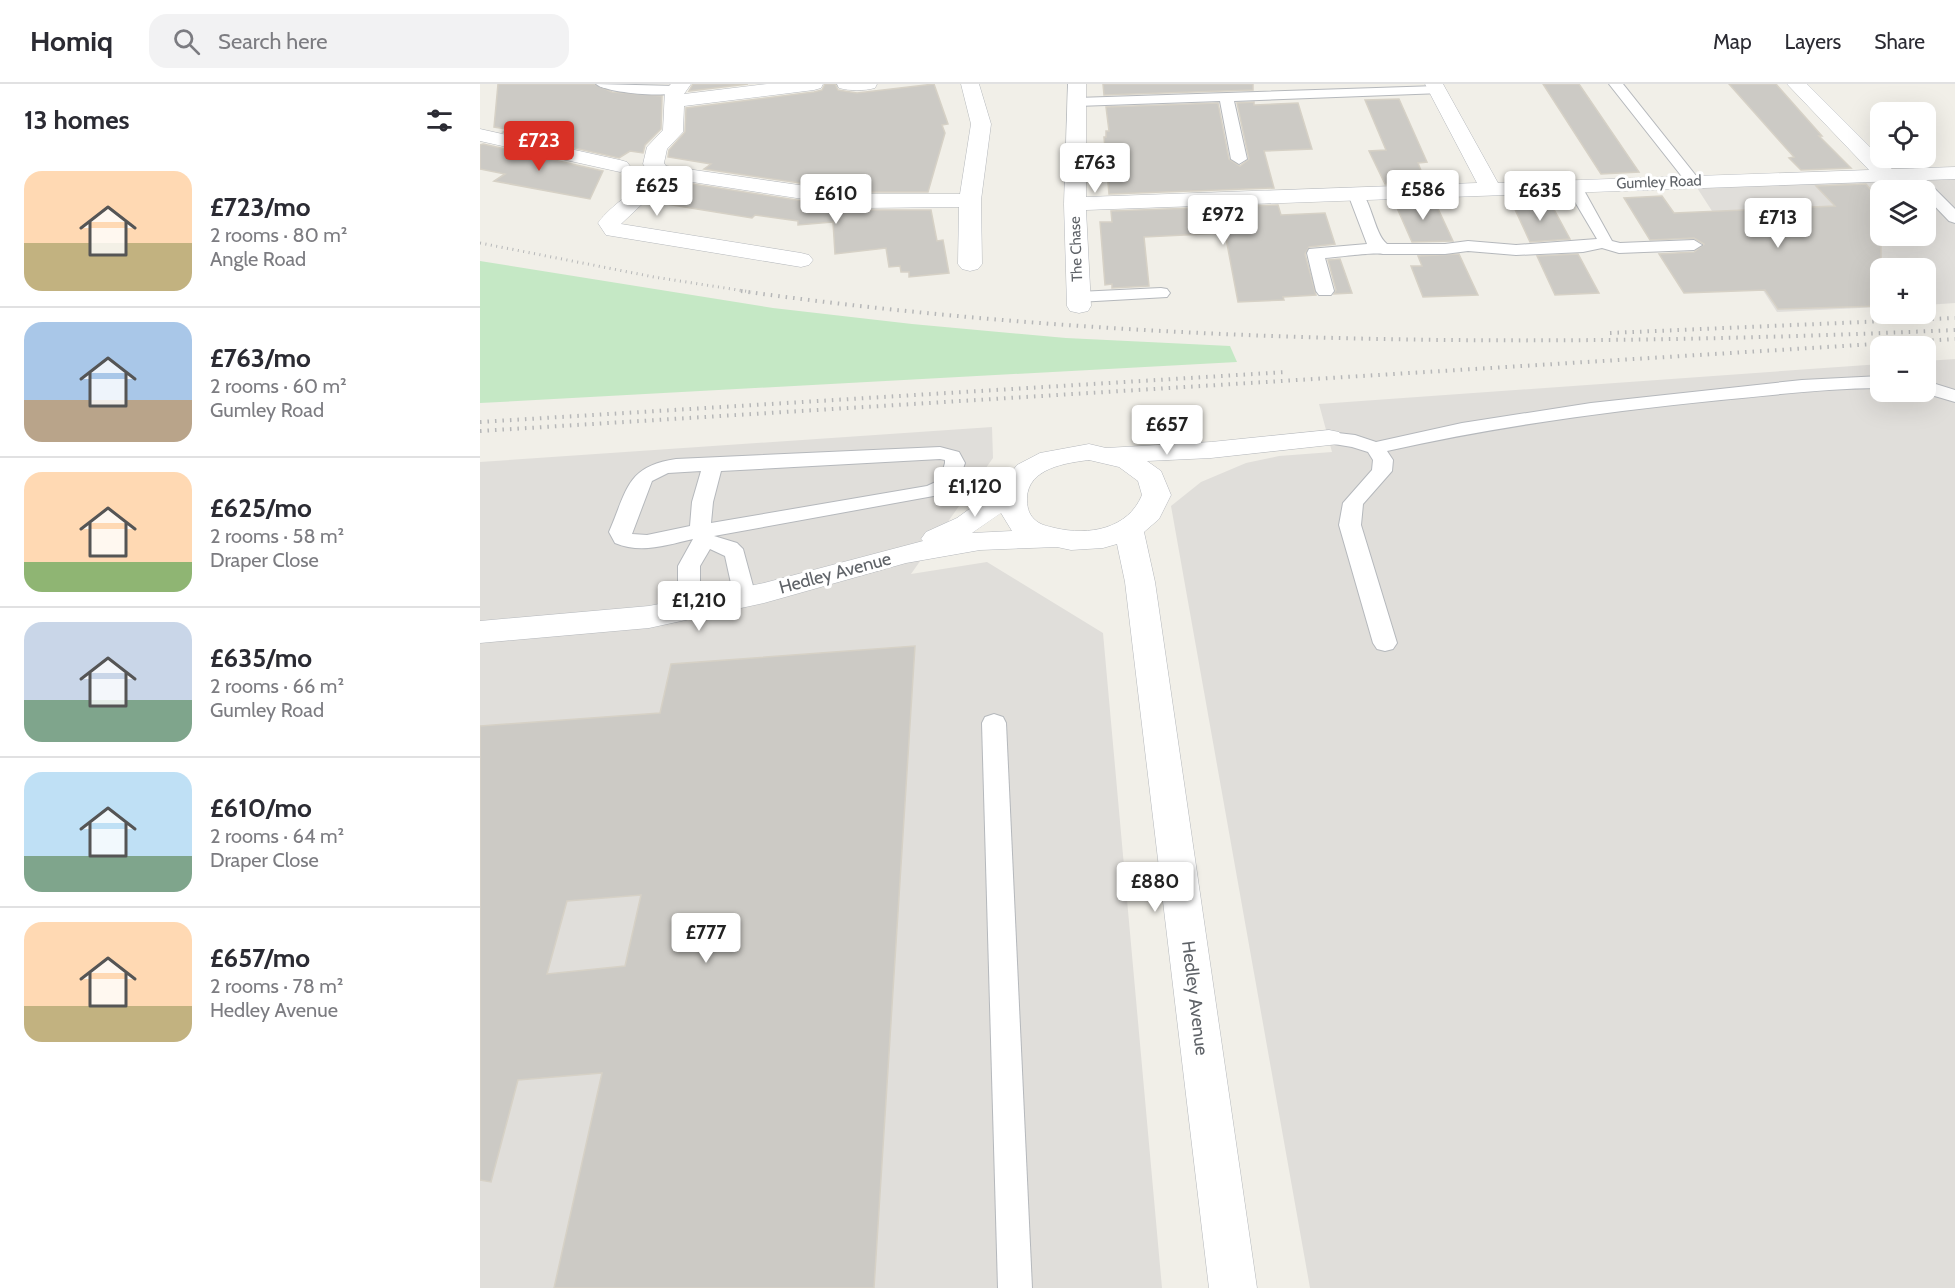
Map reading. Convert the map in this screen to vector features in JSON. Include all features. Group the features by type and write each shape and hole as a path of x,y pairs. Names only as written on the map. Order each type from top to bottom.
{"street":[{"path":"814,84 677,92 673,132 657,147 653,165 658,171 862,201 970,200"},
{"path":"846,84 868,84"},
{"path":"970,84 981,124 970,200 970,264"},
{"path":"1796,84 1886,175"},
{"path":"1435,87 1491,189"},
{"name":"The Chase","path":"1077,93 1075,204 1079,301"},
{"path":"480,135 620,166"},
{"path":"658,171 654,181 612,218 609,223 614,230 801,260"},
{"name":"Gumley Road","path":"1075,204 1356,195 1692,180 1955,173"},
{"path":"1110,454 1211,450 1329,438"},
{"path":"1156,499 1211,450"},
{"name":"Hedley Avenue","path":"480,633 649,617 745,597 905,554 980,541 1051,539 1094,541 1115,537 1136,526 1152,511 1156,499 1155,484 1143,468 1110,454 1089,452 1064,455 1047,460 1027,471 1011,492 967,524 905,554"},
{"name":"Hedley Avenue","path":"1011,492 1014,515 1030,530 1051,539"},
{"name":"Hedley Avenue","path":"1129,530 1140,582 1233,1288"}],"lane":[{"path":"603,84 677,92"},
{"path":"1616,84 1692,180"},
{"path":"1077,93 1226,98 1435,87"},
{"path":"1226,98 1239,159"},
{"path":"1912,174 1955,218"},
{"path":"1574,185 1605,239 1603,243"},
{"path":"1356,195 1377,246"},
{"path":"1325,291 1315,253 1363,250 1377,246 1393,250 1467,246 1516,250 1583,247 1603,243 1619,248 1695,245"},
{"path":"1079,301 1161,297 1158,273"},
{"path":"1329,438 1355,441 1375,448 1460,428 1630,402 1870,382"},
{"path":"1936,390 1955,396"},
{"path":"1375,448 1383,460 1382,471 1353,503 1350,525 1385,643"},
{"path":"940,453 950,453 956,463 949,484 932,492 702,535 647,542 632,542 623,538 621,532 643,478 649,472 660,467 713,465 940,453"},
{"path":"689,609 689,566 702,535 699,508 713,465"},
{"path":"702,535 729,548 735,554 745,597"},
{"path":"994,723 1015,1288"}],"shaded area":[{"path":"1955,173 1955,303 1936,304 1936,258 1870,258 1870,308 1777,312 1692,180"},
{"path":"1955,359 1955,1288 1310,1288 1171,506 1201,482 1246,463 1279,456 1332,452 1319,404 1870,365 1870,402 1936,402 1936,360"},
{"path":"992,427 993,458 911,574 987,562 1103,633 1162,1288 480,1288 480,462"}],"green space":[{"path":"480,261 773,308 912,324 1066,338 1230,346 1237,362 480,403"}],"building":[{"path":"498,84 594,84 612,92 662,96 661,129 645,145 643,153 630,151 619,158 503,132 507,129 494,127"},
{"path":"693,84 748,84 689,91"},
{"path":"825,84 835,84 838,90 857,93 934,84 948,124 942,125 945,133 928,192 862,192 704,169 711,164 668,157 669,150 685,132 686,108 814,92 822,90"},
{"path":"1103,84 1253,84 1253,90 1104,95"},
{"path":"1543,84 1579,84 1639,172 1601,174"},
{"path":"1729,84 1776,84 1822,136 1819,136 1851,168 1801,170 1789,158 1794,157"},
{"path":"1399,99 1427,162 1418,163 1426,183 1385,184 1369,151 1386,150 1365,100"},
{"path":"1254,102 1254,105 1298,103 1312,149 1264,151 1274,188 1109,194 1104,137 1106,137 1106,131 1109,131 1106,107 1218,103 1229,159 1240,166 1249,159 1237,103"},
{"path":"480,145 603,171 590,199 494,181 505,174 480,169"},
{"path":"686,183 862,210 931,210 937,241 943,240 949,273 909,277 909,272 901,272 900,266 889,267 886,248 835,254 833,222 798,225 798,221 755,215 752,218 660,203"},
{"path":"1866,184 1870,189 1870,246 1881,246 1881,258 1870,258 1870,306 1778,309 1765,290 1684,293 1659,254 1694,252 1704,244 1694,238 1650,240 1624,198 1662,196 1674,213 1835,206 1816,186"},
{"path":"1434,200 1453,241 1412,242 1394,201"},
{"path":"1550,202 1570,239 1530,242 1512,203"},
{"path":"1278,205 1281,215 1325,213 1335,244 1309,247 1305,254 1316,295 1283,297 1284,300 1238,302 1225,233 1144,237 1149,286 1112,288 1112,284 1105,285 1100,222 1112,222 1111,211"},
{"path":"1459,254 1478,295 1423,297 1411,266 1422,266 1418,256"},
{"path":"1578,254 1599,293 1555,295 1537,256"},
{"path":"1340,259 1352,293 1334,294 1336,290 1328,260"},
{"path":"915,646 874,1288 554,1288 602,1073 518,1080 491,1182 480,1180 480,726 660,713 671,664","holes":["641,895 625,966 547,974 567,901"]}],"railway":[{"path":"480,243 654,277 751,292"},
{"path":"741,291 892,309 1043,323 1195,333 1346,338 1651,339 1955,330"},
{"path":"1610,333 1955,318"},
{"path":"480,431 1955,339"},
{"path":"480,422 1286,372"}]}
